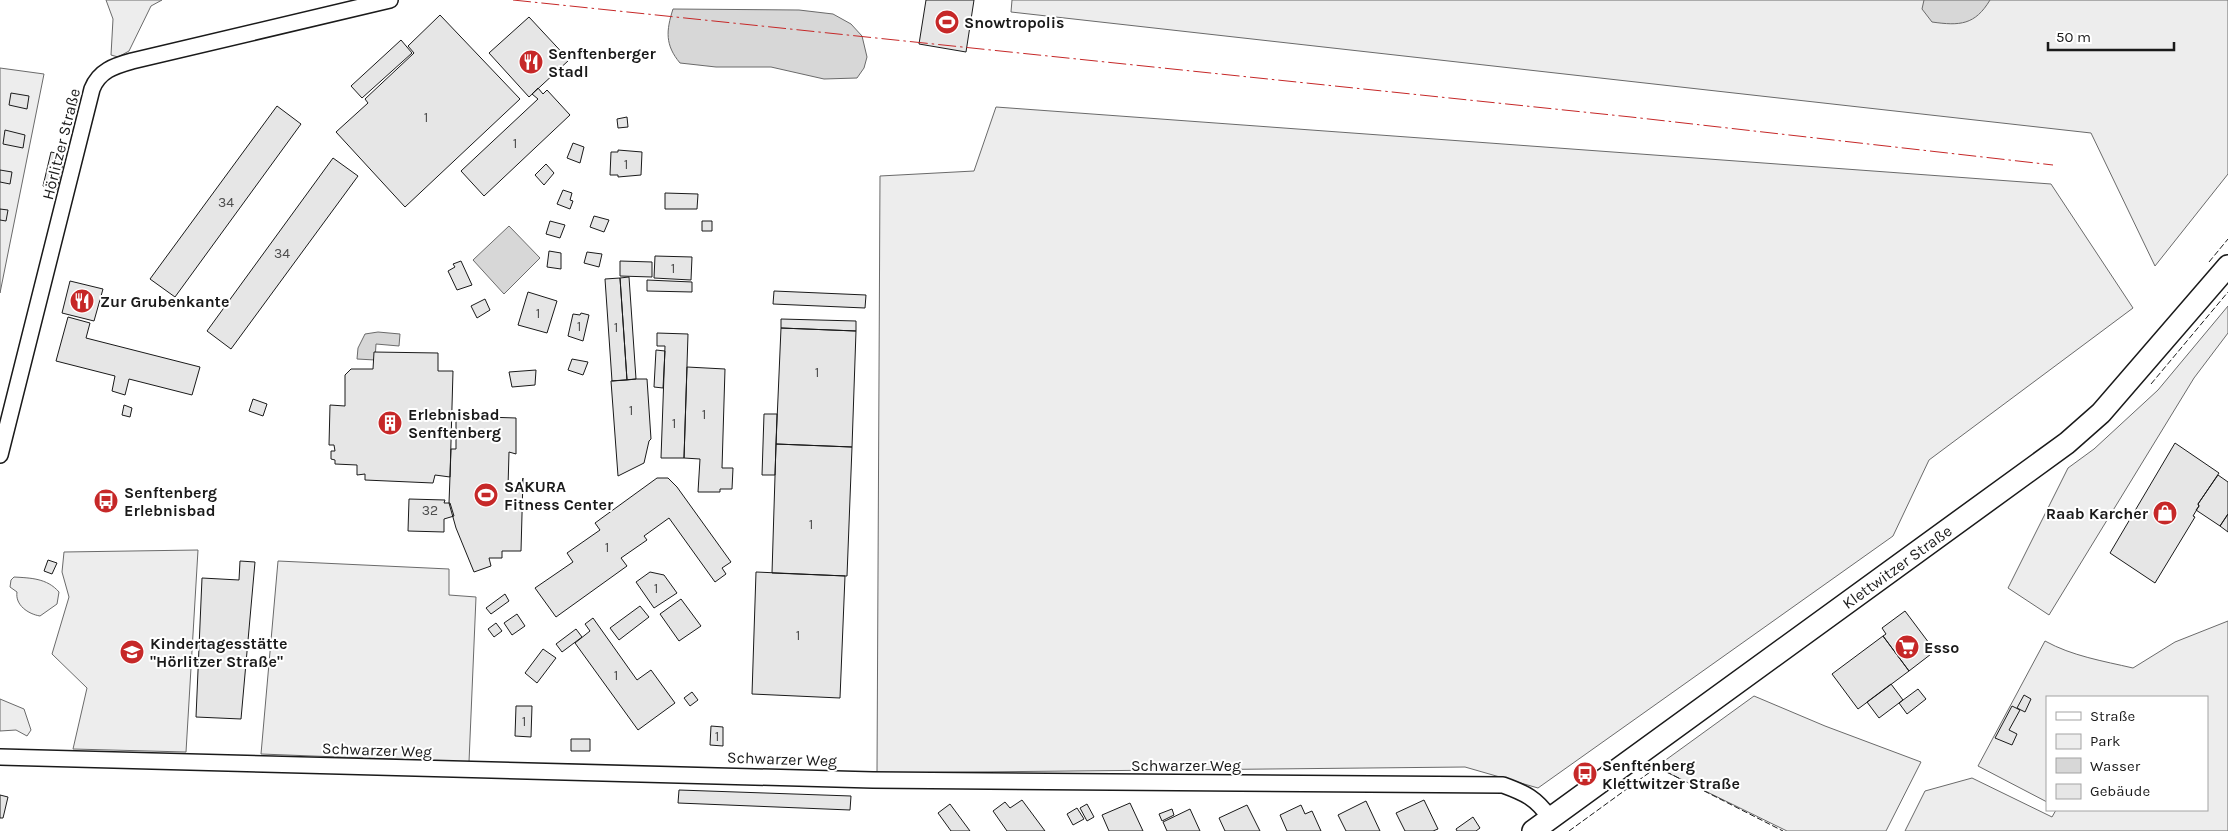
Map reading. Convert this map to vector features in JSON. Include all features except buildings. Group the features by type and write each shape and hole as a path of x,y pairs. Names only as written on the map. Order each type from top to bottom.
{"main road":[{"name":"Klettwitzer Straße","path":"1533,831 2067,443 2101,414 2228,266"}],"street":[{"name":"Hörlitzer Straße","path":"0,455 92,89 102,72 132,61 390,0"},
{"name":"Schwarzer Weg","path":"0,757 873,780 1503,785 1526,794 1540,804 1550,818"}],"green space":[{"path":"106,0 162,0 151,6 129,51 118,57 111,55 113,19"},
{"path":"1012,0 2228,0 2228,174 2155,266 2091,133 1011,12"},
{"path":"0,68 44,74 0,293"},
{"path":"996,107 2051,184 2133,308 1929,460 1893,536 1538,788 1465,767 877,773 880,176 974,171"},
{"path":"2228,306 2228,333 2194,378 2049,615 2008,588 2068,468 2094,449 2158,390"},
{"path":"198,550 186,752 73,749 87,688 52,654 69,597 62,572 64,552"},
{"path":"278,561 449,569 449,595 476,597 469,762 261,754"},
{"path":"14,577 44,581 54,587 59,592 57,604 40,616 27,611 20,605 17,592 10,587 11,580"},
{"path":"2228,621 2228,831 1905,831 1925,791 1972,778 2052,817 2055,811 2208,811 2208,696 2046,696 2046,801 1978,766 2045,641 2077,654 2133,668 2175,642"},
{"path":"1754,696 1825,726 1921,762 1886,831 1787,831 1656,767"},
{"path":"0,699 24,709 31,730 27,736 16,730 0,731"}],"water":[{"path":"1924,0 1990,0 1979,15 1966,22 1951,24 1932,22 1922,9"},
{"path":"673,9 799,10 833,14 851,24 862,36 867,57 864,68 857,78 824,79 771,67 716,67 680,63 669,44 668,38"},
{"path":"509,226 540,258 504,294 473,260"},
{"path":"378,332 400,334 399,346 376,344 375,360 357,359 358,348 365,334"}],"fence":[{"path":"2209,262 2228,239"},
{"path":"2151,384 2228,292"},
{"path":"1569,831 1657,767 1783,831"}],"power":[{"path":"513,0 1631,117 2053,165"}],"place":[{"name":"Snowtropolis","path":"947,22"},
{"name":"Senftenberger Stadl","path":"531,62"},
{"name":"Zur Grubenkante","path":"82,301"},
{"name":"Erlebnisbad Senftenberg","path":"390,423"},
{"name":"SAKURA Fitness Center","path":"486,495"},
{"name":"Senftenberg Erlebnisbad","path":"106,501"},
{"name":"Raab Karcher","path":"2165,513"},
{"name":"Esso","path":"1907,647"},
{"name":"Kindertagesstätte \"Hörlitzer Straße\"","path":"132,652"},
{"name":"Senftenberg Klettwitzer Straße","path":"1585,774"}]}
